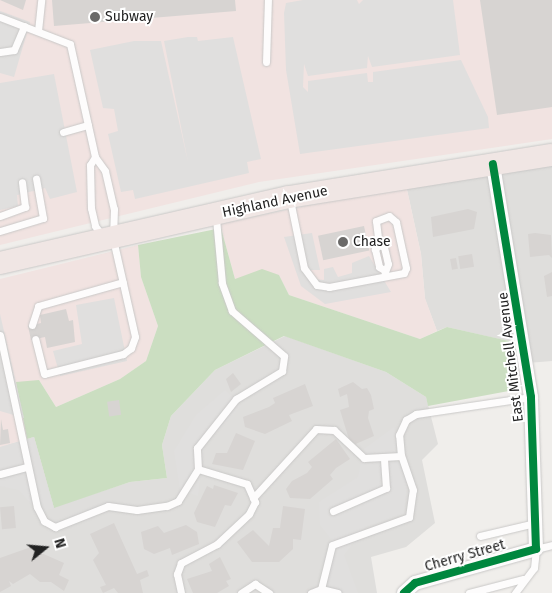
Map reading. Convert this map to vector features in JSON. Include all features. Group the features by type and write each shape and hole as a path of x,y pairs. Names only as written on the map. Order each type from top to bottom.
{"highway":[{"name":"Highland Avenue","path":"0,263 113,239 289,197 552,155"}],"street":[{"name":"East Mitchell Avenue","path":"493,164 531,396 536,549"},
{"name":"Cherry Street","path":"404,593 416,583 536,549"}],"lane":[{"path":"38,32 41,0"},
{"path":"266,62 268,0"},
{"path":"0,17 70,44 95,157 105,171 114,209 113,239 135,337 131,348 123,354 44,374 35,339"},
{"path":"0,52 14,50 24,26"},
{"path":"63,132 88,125"},
{"path":"95,157 90,165 92,218 99,233 113,239"},
{"path":"0,231 43,218 36,179"},
{"path":"0,216 25,207 22,182"},
{"path":"289,197 304,268 317,285 329,287 385,274 398,276 406,268 396,222 389,216 376,221 379,245 375,249 379,267 385,274"},
{"path":"0,335 26,467 36,507 44,521 54,528 66,526 79,516 108,506 137,510 167,506 178,501 198,469 197,448 236,399 282,371 284,356 232,311 222,282 215,215"},
{"path":"32,325 38,306 123,282"},
{"path":"321,591 332,545 409,517 413,490 401,456 399,436 406,420 416,414 531,396"},
{"path":"181,593 177,574 181,563 238,529 250,514 253,498 316,429 334,430 364,458 401,456"},
{"path":"333,511 386,488 384,457"},
{"path":"0,474 26,467"},
{"path":"198,469 247,484 253,498"},
{"path":"480,536 535,523"},
{"path":"515,593 523,579 534,568 536,549 552,545"},
{"path":"469,593 523,579"},
{"path":"241,593 255,584 269,593"},
{"path":"311,593 321,591 338,593"}],"shaded area":[{"path":"0,0 552,0 552,139 259,182 0,245"},
{"path":"303,0 357,0 359,4 363,0 453,0 460,55 372,67 368,56 367,68 308,76 304,64 303,87 308,92 308,81 367,73 368,82 373,82 373,72 461,60 488,117 489,128 300,154 286,70 284,13 286,3"},
{"path":"0,11 30,22 14,77 0,73"},
{"path":"197,37 198,41 233,37 261,159 247,162 249,173 135,199 133,190 121,192 108,134 118,131 114,109 103,108 90,50 134,41 161,41 188,162 164,41"},
{"path":"54,74 77,192 50,199 45,188 17,195 18,206 0,210 0,83"},
{"path":"552,166 552,361 516,364 512,342 447,327 437,331 425,299 421,254 406,185"},
{"path":"406,185 421,254 425,298 437,331 420,339 289,295 279,275 235,279 220,224"},
{"path":"312,233 320,270 311,270 311,279 324,280 324,269 333,267 338,277 352,273 352,263 369,256 391,292 325,304 301,286 284,237"},
{"path":"138,245 141,277 158,326 146,361 120,379 56,407 39,380 24,418 27,439 0,447 0,279"},
{"path":"114,298 127,361 60,376 53,351 82,344 76,305"},
{"path":"0,314 24,418 0,411"},
{"path":"285,336 386,372 426,397 438,444 422,460 435,523 406,547 371,557 377,593 0,593 0,447 34,437 54,507 130,482 167,478 162,445 171,416 215,370"},
{"path":"225,390 241,406 204,447 198,496 180,490 174,451 196,415"},
{"path":"394,427 407,483 404,514 365,527 344,555 358,593 331,593 327,581 331,539 320,525 319,502 358,477 364,449"},
{"path":"34,437 54,508 39,513 19,490 0,486 0,447"}],"green space":[{"path":"221,228 235,279 262,269 279,275 289,295 420,339 447,327 513,342 520,389 428,406 426,397 386,372 284,336 215,370 171,416 162,445 167,478 130,482 54,508 34,437 27,439 16,382 39,380 56,407 120,379 146,361 158,326 141,277 138,245"}],"building":[{"path":"0,0 26,0 23,10"},
{"path":"52,0 235,0 236,11 54,26"},
{"path":"480,0 552,0 552,107 497,115"},
{"path":"468,209 477,212 474,229 433,237 431,217"},
{"name":"Chase","path":"364,226 369,250 323,260 318,236"},
{"path":"528,234 551,235 552,258 549,255 530,257"},
{"path":"472,254 474,267 460,269 458,256"},
{"path":"456,258 458,269 452,270 450,259"},
{"path":"552,272 552,296 547,297 544,276"},
{"path":"66,309 69,321 73,320 75,342 47,348 45,337 31,340 28,326 41,323 40,315"},
{"path":"233,373 241,384 231,392 226,379"},
{"path":"353,382 362,389 367,388 371,395 374,409 369,411 368,418 374,436 351,446 340,410 349,407 347,394 340,397 338,389"},
{"path":"305,384 313,406 289,415 292,421 265,434 245,427 243,417 269,407 275,403 273,398"},
{"path":"119,400 121,415 109,417 107,402"},
{"path":"1,419 3,430 8,429 10,443 0,445"},
{"path":"236,433 255,441 243,470 212,464 216,453 227,453"},
{"path":"336,439 350,459 336,468 330,475 333,479 310,499 290,498 286,489 292,481 307,473 312,467 308,462"},
{"path":"214,485 238,493 231,506 225,505 215,527 197,522 194,513 207,486 213,489"},
{"path":"14,506 16,528 2,529 0,507"},
{"path":"283,506 305,509 301,540 293,539 293,549 279,562 252,562 237,542 253,530 269,546 273,528 280,528"},
{"path":"114,523 137,574 147,570 149,576 140,580 143,593 118,593 114,588 103,593 100,587 106,585 93,560 99,553 90,534"},
{"path":"186,525 197,532 199,544 172,555 170,548 154,554 144,549 141,532 158,526 164,533"},
{"path":"31,547 37,556 39,552 64,563 59,575 69,580 64,591 51,582 40,582 30,574 13,584 9,581 11,586 0,592 0,558"},
{"path":"220,557 231,579 226,581 229,586 217,593 193,593 187,579 212,571 209,564"}],"cycle path":[{"path":"404,593 415,583 536,549 531,397 493,164"}],"place":[{"name":"Subway","path":"95,17"},
{"name":"Chase","path":"343,242"}]}
